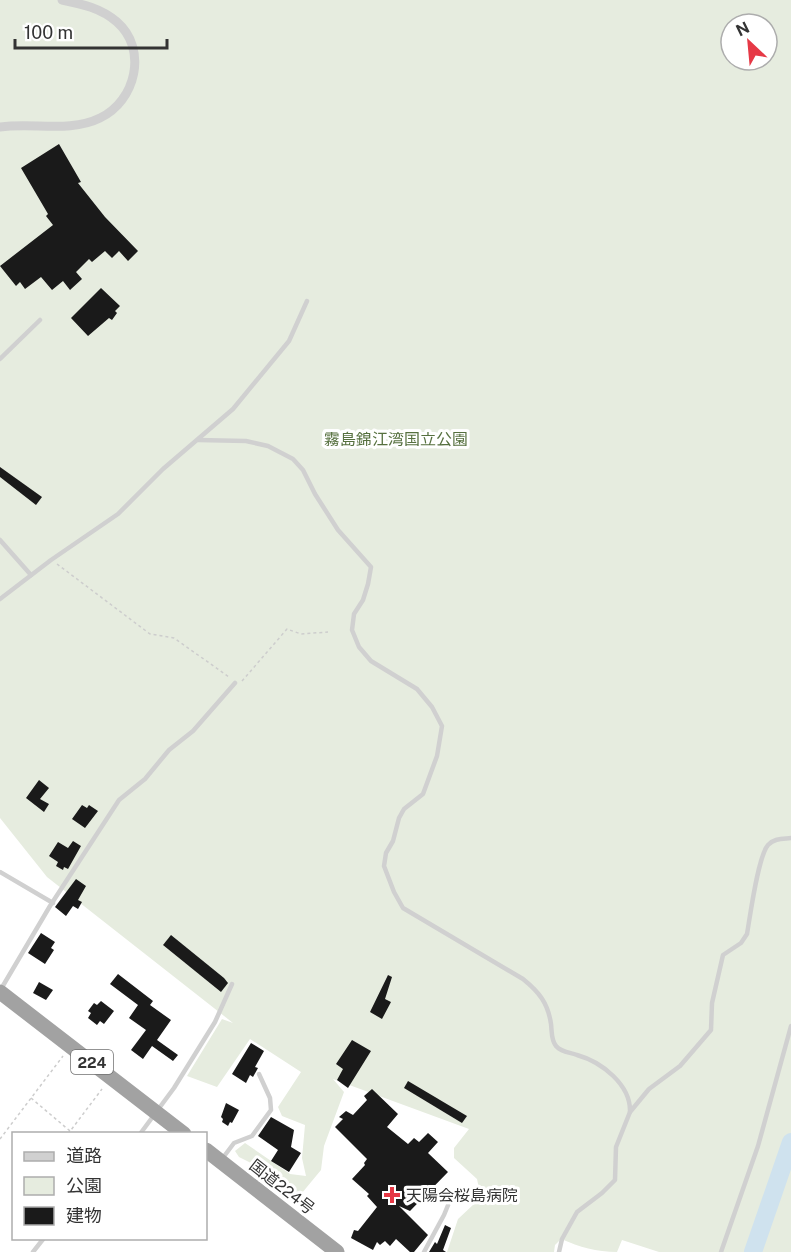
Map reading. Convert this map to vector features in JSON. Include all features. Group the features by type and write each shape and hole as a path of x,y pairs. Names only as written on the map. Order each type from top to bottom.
{"highway":[{"name":"224","path":"0,991 181,1132"},
{"name":"国道224号","path":"207,1151 337,1252"}],"street":[{"path":"0,127 87,123 111,112 123,100 130,88 135,74 134,56 132,43 124,30 101,11 62,0"}],"lane":[{"path":"0,599 51,560 118,514 163,469 233,409 289,341 307,301"},
{"path":"0,359 40,320"},
{"path":"198,440 246,441 268,446 292,459 303,470 338,530 371,567 366,592 354,614 352,630 359,647 371,661 417,689 432,707 442,726 437,756 423,794 404,808 393,841 386,853 384,866 403,908 523,979 539,991 547,1004 552,1038 556,1046 565,1052 588,1059 612,1075 619,1081 631,1102 630,1112 616,1147 615,1180 577,1212 562,1239 559,1252"},
{"path":"0,540 31,575"},
{"path":"0,991 52,903 119,800 145,779 170,750 193,731 234,683"},
{"path":"630,1112 649,1089 680,1066 711,1030 712,1003 723,955 741,943 747,934 762,858 767,846 777,839 790,838"},
{"path":"0,872 52,903"},
{"path":"141,1132 174,1088 215,1022 232,984"},
{"path":"721,1252 758,1146 791,1026"},
{"path":"220,1162 234,1143 252,1136 271,1110 270,1098 259,1074"},
{"path":"424,1252 453,1193"},
{"path":"33,1252 43,1240"}],"path":[{"path":"51,560 150,634 174,638 197,653 234,683 244,681 287,629 301,634 328,632"},
{"path":"0,1139 72,1046"},
{"path":"30,1098 69,1132 111,1077"}],"green space":[{"name":"霧島錦江湾国立公園","path":"0,0 791,0 791,1252 659,1252 622,1240 617,1252 609,1252 561,1239 555,1245 554,1252 447,1252 458,1219 474,1204 480,1193 477,1179 454,1158 454,1148 469,1129 333,1079 344,1092 324,1146 321,1170 297,1199 261,1168 239,1157 235,1151 245,1143 290,1174 306,1176 302,1158 305,1125 282,1116 278,1107 301,1072 250,1039 217,1087 187,1076 222,1019 233,1023 47,877 0,818"}],"building":[{"path":"59,144 81,182 78,183 105,217 138,251 128,261 119,251 112,258 105,251 92,262 89,259 76,272 82,279 70,290 63,281 52,290 41,277 25,289 20,282 16,286 0,266 53,225 21,168"},
{"path":"101,288 120,306 115,311 117,313 112,320 109,318 88,336 71,318"},
{"path":"0,467 42,497 36,505 0,477"},
{"path":"39,780 49,788 40,799 49,804 44,812 26,798"},
{"path":"82,805 87,808 89,805 98,811 85,828 72,819"},
{"path":"73,841 81,846 68,869 64,867 63,870 56,866 58,862 49,856 58,842 68,848"},
{"path":"76,879 86,886 78,900 82,902 78,909 73,906 66,916 55,907"},
{"path":"41,933 55,942 51,948 54,950 45,964 28,953"},
{"path":"171,935 224,978 228,983 221,992 163,945"},
{"path":"118,974 153,1001 150,1005 171,1020 157,1040 178,1055 173,1061 152,1046 143,1059 131,1050 146,1030 129,1018 138,1005 110,984"},
{"path":"388,975 392,977 385,999 391,1002 382,1019 370,1012"},
{"path":"39,982 53,990 46,1000 33,993"},
{"path":"101,1001 114,1011 104,1024 100,1021 97,1025 88,1018 91,1013 88,1011 94,1003 97,1005"},
{"path":"352,1040 371,1051 348,1088 337,1080 343,1069 336,1064"},
{"path":"251,1043 264,1051 255,1067 258,1068 253,1077 250,1075 246,1083 232,1074"},
{"path":"408,1081 467,1116 462,1123 404,1088"},
{"path":"372,1089 398,1114 387,1127 408,1144 414,1138 419,1142 428,1133 438,1142 428,1153 448,1172 410,1211 399,1206 428,1235 414,1252 410,1252 396,1239 390,1246 385,1241 380,1245 377,1242 373,1250 351,1238 354,1230 358,1231 377,1207 367,1196 369,1194 352,1179 365,1165 367,1159 335,1127 343,1119 339,1117 346,1111 353,1115 367,1100 364,1096"},
{"path":"226,1103 239,1110 228,1126 222,1122 221,1117"},
{"path":"271,1117 294,1130 291,1147 301,1153 289,1172 271,1161 278,1150 258,1136"},
{"path":"445,1225 451,1228 443,1250 446,1252 429,1252 435,1242 437,1244"}],"waterway":[{"path":"753,1252 791,1142"}],"place":[{"name":"天陽会桜島病院","path":"392,1195"}]}
